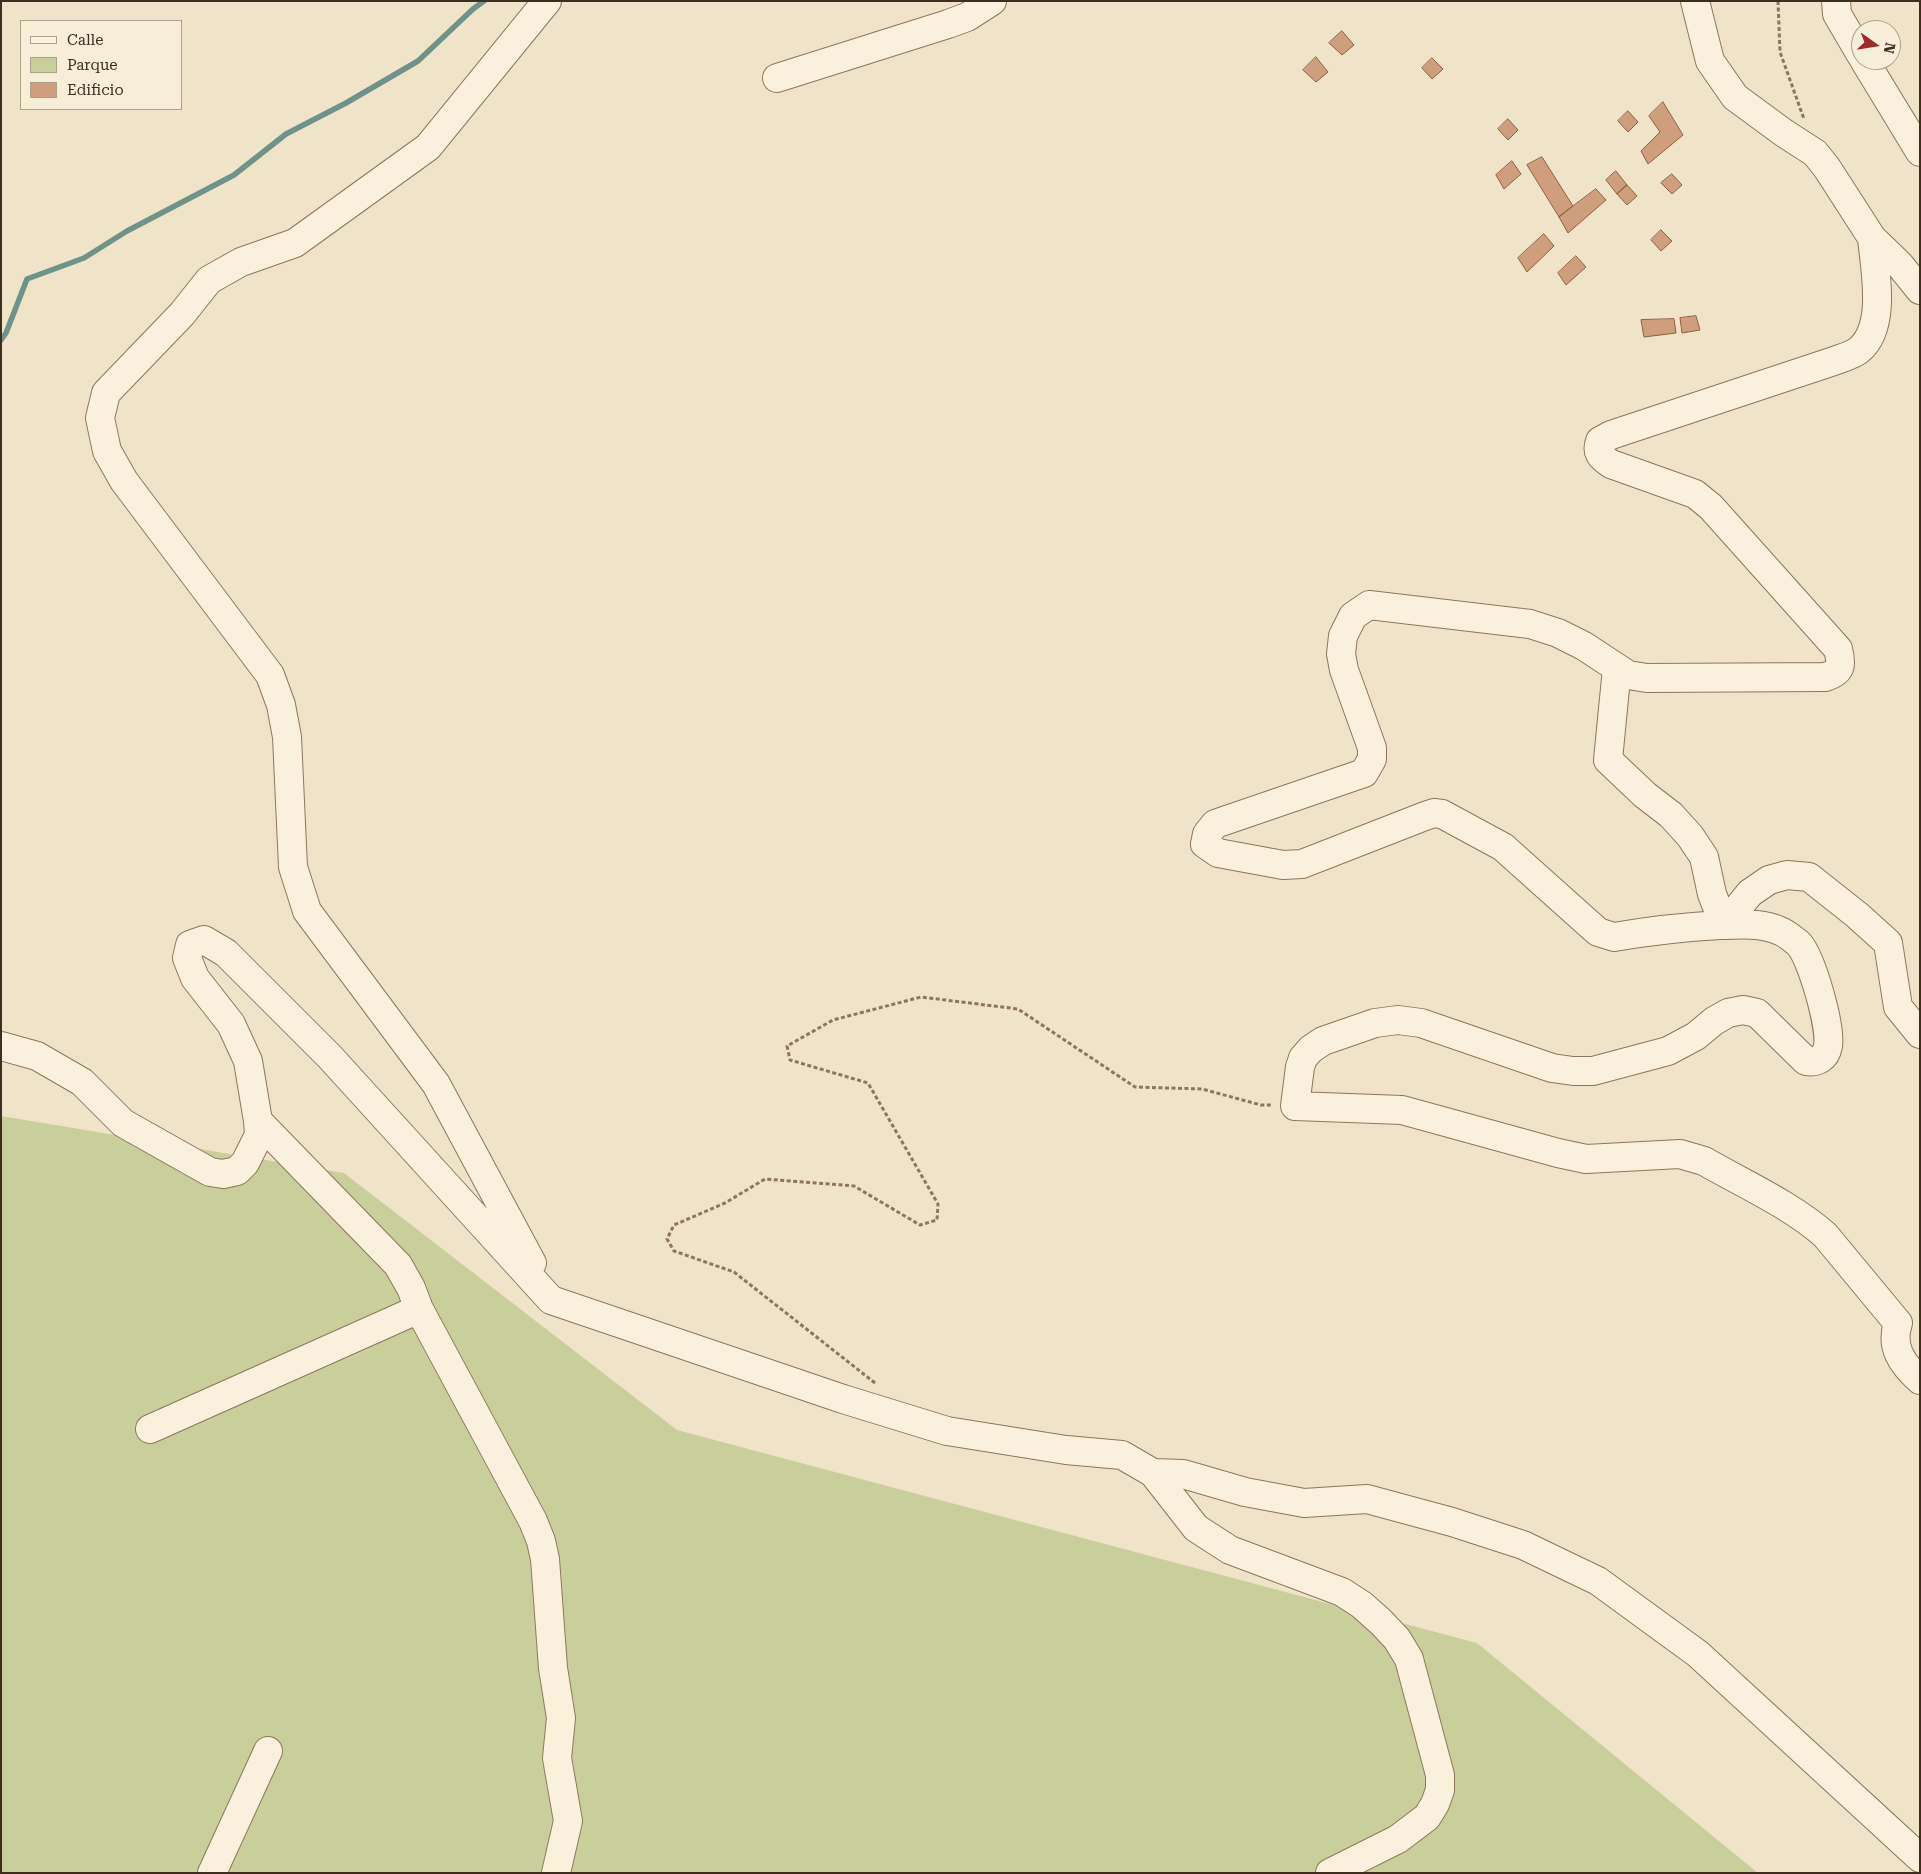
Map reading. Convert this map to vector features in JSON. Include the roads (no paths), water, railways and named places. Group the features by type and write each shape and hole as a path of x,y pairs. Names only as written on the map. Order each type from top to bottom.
{"street":[{"path":"547,1 428,147 296,243 241,262 209,280 182,314 106,393 100,418 107,451 124,481 270,675 281,705 287,737 293,867 307,911 436,1084 551,1300"},
{"path":"777,78 948,24 966,17 992,1"},
{"path":"1695,1 1710,61 1735,97 1815,153 1827,168 1872,238 1919,287"},
{"path":"1836,1 1837,14 1851,38"},
{"path":"1870,70 1920,152"},
{"path":"1872,238 1877,312 1871,337 1858,351 1834,361 1611,435 1600,440 1598,451 1603,459 1610,464 1695,494 1711,507 1838,649 1841,659 1840,667 1836,674 1825,677 1647,678 1628,674 1584,646 1530,624 1369,605 1353,616 1343,636 1341,654 1344,670 1372,748 1372,759 1364,772 1215,824 1207,834 1205,844 1218,852 1283,865 1302,864 1425,816 1434,813 1442,814 1503,847 1598,932 1605,936 1614,937 1678,927 1758,924 1782,931 1799,945 1812,968 1826,1027 1828,1046 1820,1060 1814,1062 1806,1061 1756,1013 1742,1010 1728,1013 1714,1021 1696,1036 1668,1050 1593,1071 1552,1068 1421,1023 1398,1020 1375,1023 1322,1041 1311,1049 1300,1067 1295,1106 1402,1110 1586,1159 1680,1154 1695,1157 1794,1213 1826,1235 1909,1324 1894,1334 1895,1345 1901,1358 1920,1380"},
{"path":"1617,668 1608,760 1645,795 1671,815 1690,836 1704,857 1712,894 1724,925"},
{"path":"1724,925 1750,893 1769,880 1787,875 1809,877 1858,914 1888,943 1898,1007 1920,1034"},
{"path":"1,1046 36,1056 82,1082 122,1123 210,1172 223,1174 237,1171 246,1163 259,1135 258,1121 248,1061 231,1024 195,978 187,958 190,945 204,940 226,953 330,1057 551,1300 892,1414 947,1430 1066,1450 1122,1455 1153,1473 1196,1528 1230,1550 1342,1592 1362,1605 1381,1622 1397,1639 1409,1659 1440,1775 1440,1790 1435,1804 1427,1817 1398,1839 1330,1873"},
{"path":"258,1121 398,1266 533,1521 541,1541 545,1559 553,1668 561,1718 557,1758 568,1821 556,1873"},
{"path":"150,1429 420,1309"},
{"path":"1153,1473 1183,1474 1245,1492 1304,1503 1367,1499 1452,1522 1523,1545 1598,1581 1698,1654 1920,1858"},
{"path":"212,1873 268,1751"}],"waterway":[{"path":"1,340 6,333 27,279 84,258 127,231 234,175 286,134 346,103 418,61 484,1"}]}
